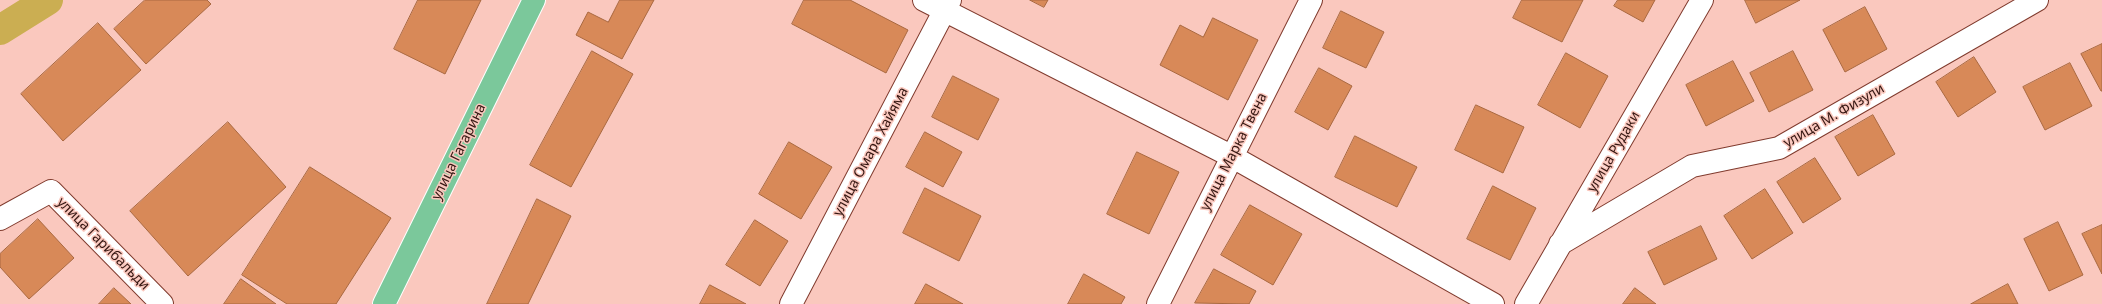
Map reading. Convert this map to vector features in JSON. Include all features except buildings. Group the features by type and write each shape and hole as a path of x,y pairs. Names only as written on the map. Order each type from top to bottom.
{"main road":[{"name":"улица Гагарина","path":"384,304 534,0"}],"street":[{"path":"924,0 948,5 1232,156 1493,304"},
{"name":"улица Марка Твена","path":"1158,304 1311,0"},
{"name":"улица Рудаки","path":"1526,304 1702,0"},
{"name":"улица М. Физули","path":"1560,244 1692,166 1779,148 2037,0"},
{"name":"улица Омара Хайяма","path":"791,304 948,5"},
{"name":"улица Гарибальди","path":"0,219 51,192 162,304"}],"waterway":[{"path":"0,30 48,0"}]}
